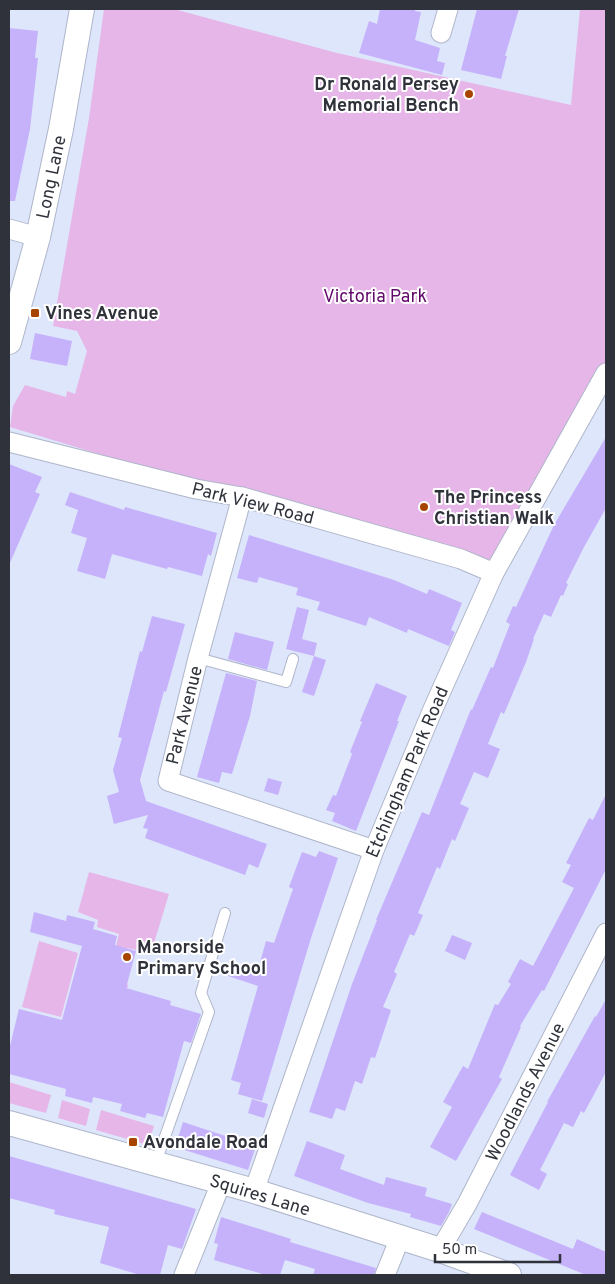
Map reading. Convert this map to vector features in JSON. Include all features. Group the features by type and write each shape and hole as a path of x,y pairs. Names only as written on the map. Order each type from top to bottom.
{"street":[{"name":"Long Lane","path":"9,342 38,237 61,129 82,9"},
{"path":"441,33 448,9"},
{"path":"9,229 38,237"},
{"name":"Etchingham Park Road","path":"254,1191 374,850 433,709 494,573 606,373"},
{"name":"Park View Road","path":"9,442 196,489 242,497 460,559 494,573"},
{"name":"Park Avenue","path":"242,497 198,658 168,781 374,850"},
{"name":"Woodlands Avenue","path":"440,1250 467,1204 606,933"},
{"name":"Squires Lane","path":"9,1123 254,1191 440,1250 510,1275"},
{"path":"184,1275 221,1183"},
{"path":"385,1275 400,1238"}],"lane":[{"path":"198,658 286,682 293,659"},
{"path":"155,1165 208,1012 201,993 225,913"}],"green space":[{"name":"Victoria Park","path":"104,9 174,9 337,53 571,105 580,9 606,9 606,374 494,574 10,427 13,406 25,385 66,397 67,391 75,394 87,351 77,331 53,326 89,118"},
{"path":"89,872 169,894 151,953 127,948 119,981 128,985 126,993 92,1041 119,934 97,927 98,920 78,912"},
{"path":"39,941 78,953 61,1017 22,1007"},
{"path":"9,1082 51,1095 46,1113 9,1103"},
{"path":"62,1100 90,1109 86,1126 58,1118"},
{"path":"101,1110 154,1126 148,1145 96,1130"}],"building":[{"path":"380,9 415,9 415,11 421,12 415,40 440,48 437,61 445,63 442,75 359,53 369,21 377,24"},
{"path":"477,9 519,9 505,56 507,56 501,79 461,70"},
{"path":"9,28 38,31 35,58 38,58 30,129 15,201 9,201"},
{"path":"35,333 72,341 67,366 30,359"},
{"path":"606,437 606,508 584,547 566,583 568,584 563,596 561,595 551,617 544,614 504,714 501,712 488,744 500,749 488,778 474,772 460,804 469,808 455,841 452,839 440,869 437,867 418,913 423,915 414,936 410,934 394,972 397,974 383,1007 391,1010 375,1058 371,1057 362,1084 355,1081 345,1111 336,1108 332,1119 309,1112 352,984 376,920 422,812 429,815 471,709 491,667 493,668 510,624 506,622 513,606 516,607 554,525"},
{"path":"9,464 42,477 35,492 40,494 9,565"},
{"path":"70,492 124,510 125,507 217,533 211,556 208,554 202,576 168,567 167,569 112,554 105,579 77,571 87,538 71,533 78,510 65,505"},
{"path":"249,535 394,580 427,594 429,589 462,603 451,630 455,632 449,646 408,629 407,633 369,617 366,626 317,610 320,602 296,595 298,588 259,577 257,583 237,578"},
{"path":"297,607 309,610 302,639 317,643 314,656 286,649"},
{"path":"152,616 185,624 166,692 164,691 140,780 146,801 267,844 258,868 249,864 245,875 145,838 148,829 143,828 148,815 114,824 107,796 119,792 113,770 122,738 118,737 140,651 142,652"},
{"path":"235,632 274,642 267,670 228,659"},
{"path":"314,656 326,660 314,696 302,692"},
{"path":"226,673 257,681 250,716 232,774 222,772 219,783 197,777"},
{"path":"376,683 407,696 356,831 332,821 335,813 326,810 333,795 336,796 352,754 350,752 362,722 360,721"},
{"path":"268,778 282,782 278,795 264,791"},
{"path":"606,794 606,869 544,991 542,990 520,1026 499,1077 502,1079 456,1161 430,1147 452,1107 443,1102 463,1066 468,1069 495,1004 498,1005 511,984 508,982 520,959 533,966 574,888 562,882 571,865 566,863 589,818 593,820"},
{"path":"319,851 338,858 311,938 262,1101 238,1094 241,1083 231,1080 258,986 228,976 232,964 253,972 255,965 259,966 266,941 274,943 293,889 289,887 302,852 316,857"},
{"path":"34,912 66,921 67,915 95,922 93,929 117,936 115,945 136,951 126,988 171,1001 170,1005 201,1014 191,1043 184,1041 163,1117 147,1113 145,1118 120,1111 122,1104 93,1097 92,1103 65,1096 66,1089 9,1074 9,1050 19,1009 62,1020 82,946 30,932"},
{"path":"452,935 472,943 465,960 445,951"},
{"path":"606,999 606,1072 584,1113 581,1111 573,1127 564,1123 540,1170 547,1174 539,1190 510,1175 547,1102"},
{"path":"252,1099 268,1104 264,1118 248,1113"},
{"path":"183,1122 256,1146 248,1170 175,1147"},
{"path":"307,1141 345,1155 340,1169 384,1185 386,1177 427,1188 425,1196 452,1204 449,1212 441,1226 410,1217 411,1214 368,1203 294,1176"},
{"path":"9,1156 196,1209 182,1249 168,1245 160,1275 140,1275 100,1263 109,1227 54,1214 55,1210 9,1198"},
{"path":"482,1212 573,1249 577,1239 606,1252 606,1275 586,1275 474,1229"},
{"path":"221,1217 291,1239 290,1242 376,1268 374,1275 313,1275 315,1269 285,1260 280,1275 266,1275 214,1260 218,1244 214,1243"}],"place":[{"name":"Dr Ronald Persey Memorial Bench","path":"469,94"},
{"name":"Vines Avenue","path":"35,313"},
{"name":"The Princess Christian Walk","path":"424,507"},
{"name":"Manorside Primary School","path":"127,957"},
{"name":"Avondale Road","path":"133,1142"}]}
